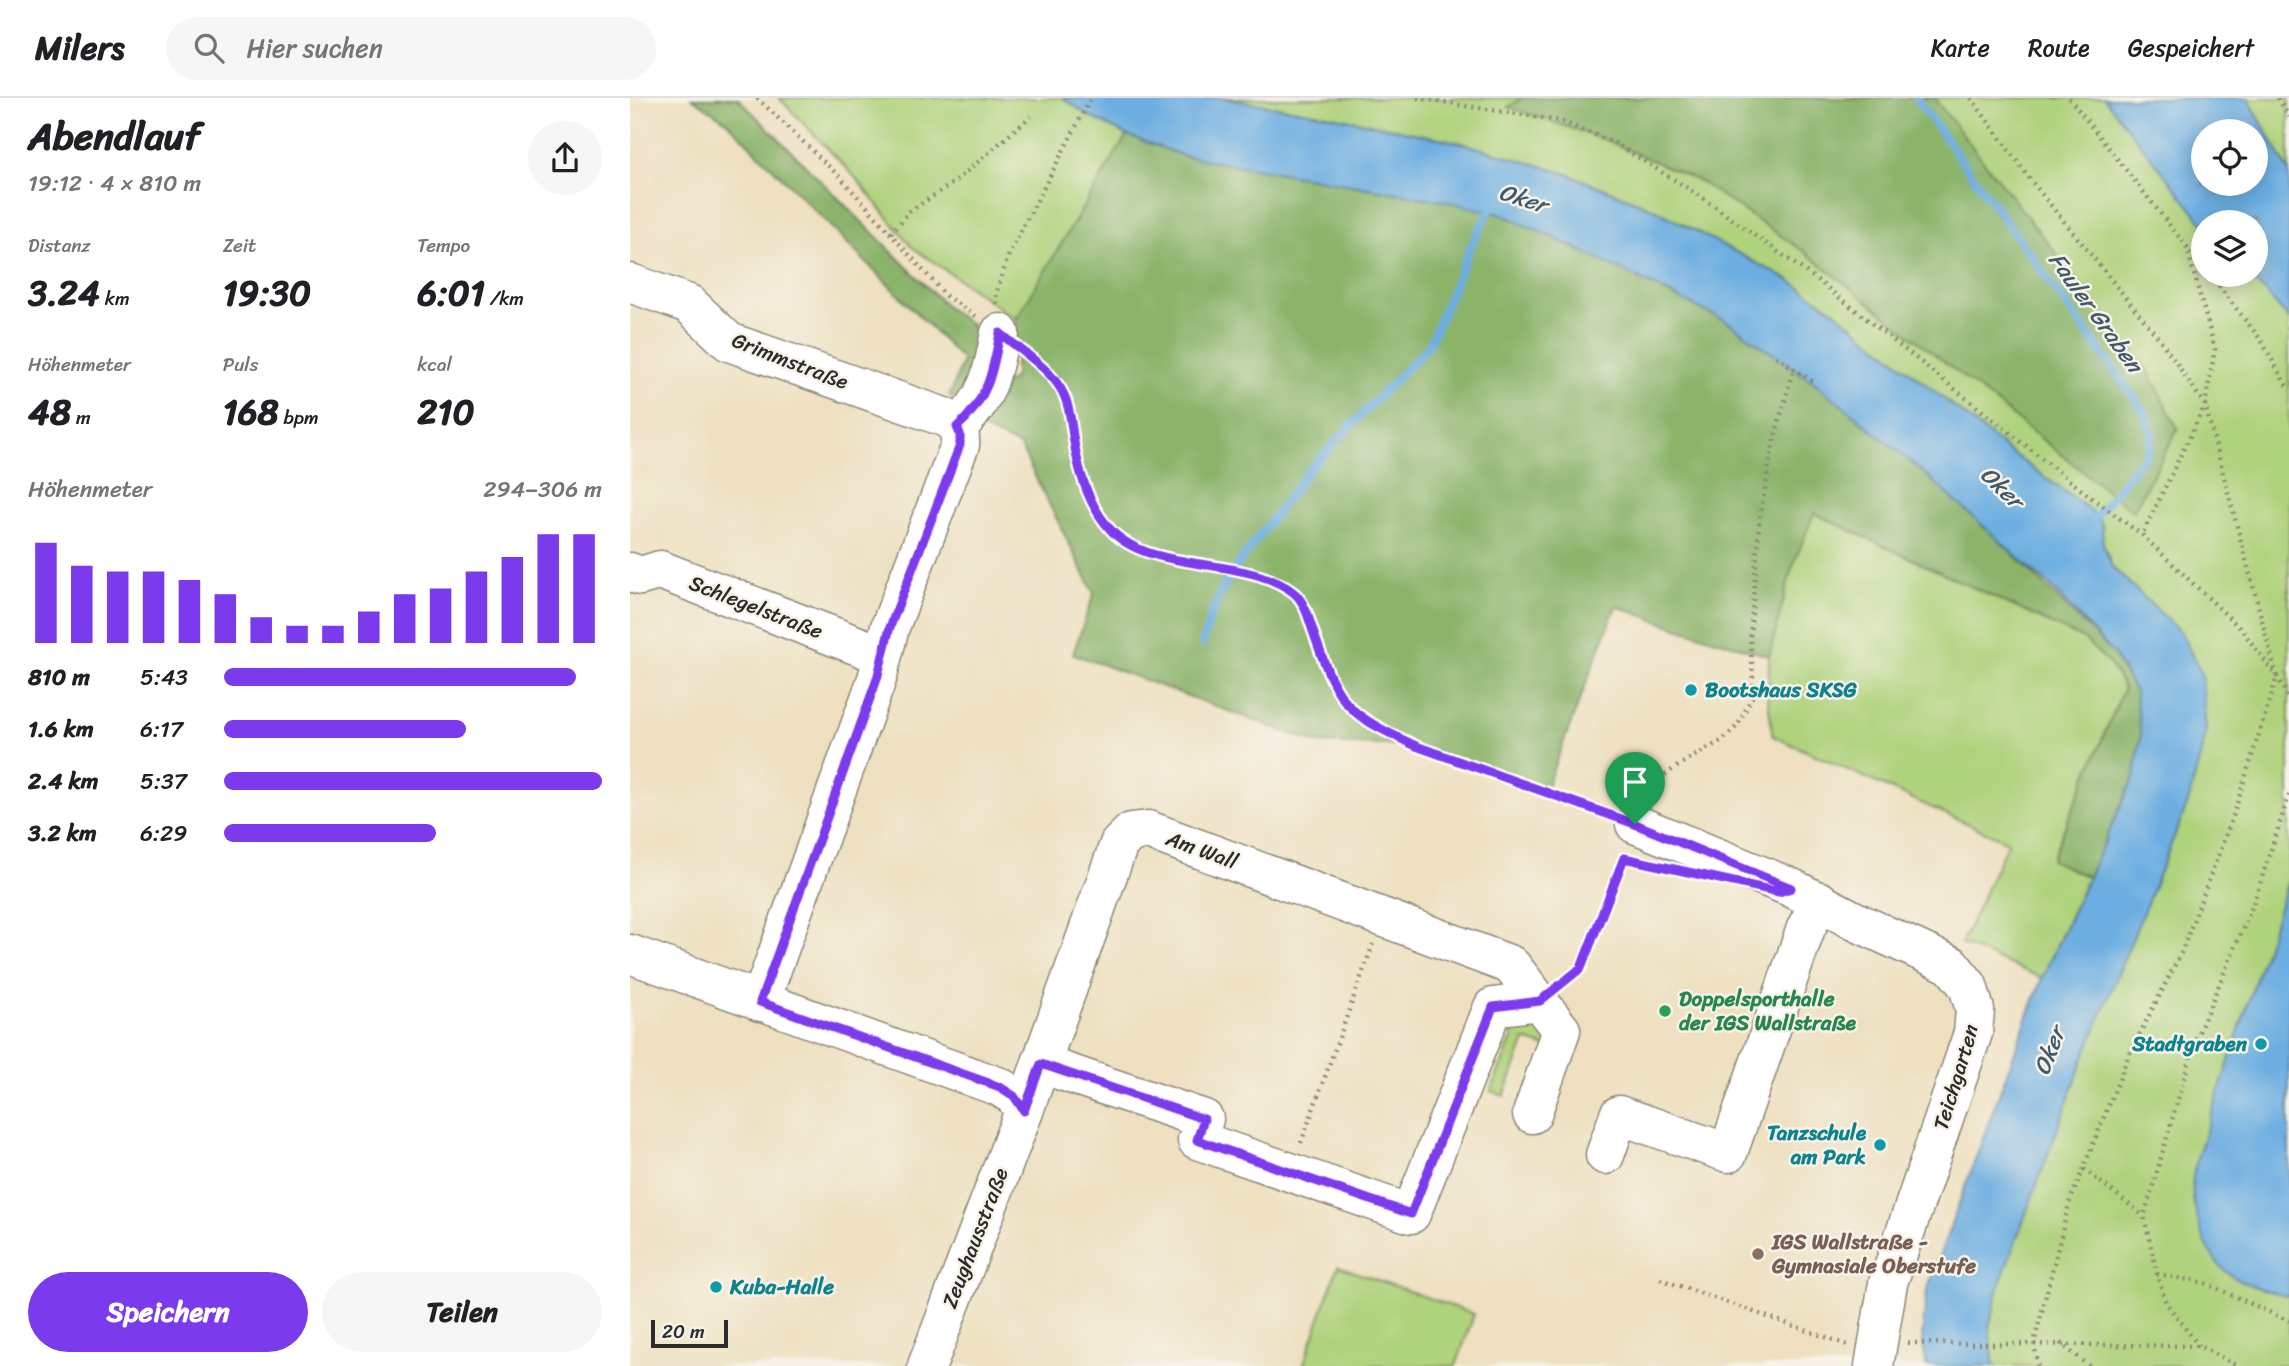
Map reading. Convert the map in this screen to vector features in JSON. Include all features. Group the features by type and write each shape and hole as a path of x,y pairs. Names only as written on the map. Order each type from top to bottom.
{"street":[{"name":"Grimmstraße","path":"630,283 689,304 729,342 944,417 957,427"},
{"path":"760,1002 877,679 890,627 960,445 957,427 981,399 991,378 1000,333"},
{"name":"Schlegelstraße","path":"630,572 641,576 660,570 882,655"},
{"name":"Teichgarten","path":"1635,824 1820,901 1859,923 1951,965 1968,986 1975,1010 1973,1033 1888,1283 1885,1355"},
{"name":"Am Wall","path":"1024,1111 1119,844 1131,832 1148,830 1511,965 1561,1030 1532,1114"},
{"path":"1605,1154 1619,1115 1728,1153 1806,928 1820,901"},
{"path":"630,954 1000,1087 1014,1096 1024,1111"},
{"path":"1041,1064 1204,1119 1197,1140 1411,1214 1493,1007 1540,1001"},
{"name":"Zeughausstraße","path":"927,1366 1024,1111"}],"path":[{"path":"757,98 842,180 946,296 1000,333 1056,381 1065,396 1070,413 1080,474 1102,519 1123,541 1145,551 1253,574 1294,592 1301,601 1335,685 1353,710 1387,732 1416,746 1635,824 1649,789 1684,762 1723,740 1748,710 1754,693 1750,637 1760,516 1774,439 1794,369"},
{"path":"1000,333 996,294 1009,254 1091,98"},
{"path":"1417,98 1560,121 1615,144 1699,196 1819,282 2088,495 2142,534 2241,629 2277,677 2289,699"},
{"path":"1971,98 2032,182 2161,341 2205,405 2277,677 2233,816 2182,951 2128,1057 2069,1204 2034,1343 2038,1366"},
{"path":"2069,98 2191,251"},
{"path":"2278,98 2289,117"},
{"path":"891,233 910,211 956,181 1031,117"},
{"path":"2142,534 2205,405 2215,349 2186,245"},
{"path":"2219,287 2261,340 2289,390"},
{"path":"1776,356 1815,383"},
{"path":"2238,1366 2199,1346 2166,1303 2144,1216 2195,1041 2253,905 2289,795"},
{"path":"1540,1001 1581,968 1624,858 1637,861"},
{"path":"1290,1172 1382,917"},
{"path":"2084,1169 2144,1216"},
{"path":"2157,1275 2205,1283 2289,1321"},
{"path":"1660,1279 1885,1355 2011,1343 2199,1346"},
{"path":"2060,1343 2089,1366"}],"green space":[{"path":"692,98 738,98 949,309 972,325 985,360 969,404 949,397 963,360 726,121"},
{"path":"779,98 1063,98 1089,116 1127,135 1016,319 912,247 855,177"},
{"path":"1222,98 2289,98 2289,1366 1994,1366 1991,1361 1989,1326 2000,1283 2086,1052 2181,632 2112,567 2091,511 2009,451 1833,310 1789,280 1650,207 1565,173 1462,143 1327,115"},
{"path":"1523,98 1934,98 2149,372 2178,429 2133,511 1805,252 1699,181 1606,140 1508,107"},
{"path":"1127,135 1184,156 1449,202 1500,214 1728,322 1815,383 1992,533 2114,654 2135,692 2141,735 2135,775 2088,877 2051,860 2124,688 2109,663 2084,639 1814,513 1791,571 1769,656 1616,606 1544,793 1416,746 1316,743 1073,654 1094,593 1020,446 977,426 997,392 1015,377 1016,319"},
{"path":"1813,513 2084,639 2109,663 2124,688 2051,860 2088,877 2042,978 1961,944 2008,842 1773,736 1768,700 1769,656 1791,571"},
{"path":"1540,1001 1555,1050 1525,1040 1504,1096 1491,1091 1513,1035 1485,1025"},
{"path":"1338,1266 1474,1314 1456,1366 1303,1366"}],"water":[{"name":"Oker","path":"1063,98 1222,98 1327,115 1462,143 1565,173 1650,207 1789,280 1833,310 2009,451 2091,511 2102,523 2103,544 2112,567 2181,633 2202,675 2206,734 2188,803 2086,1052 2000,1283 1989,1326 1994,1366 1926,1366 1922,1335 1927,1290 2042,978 2135,775 2141,735 2135,692 2114,654 2052,588 1923,472 1815,383 1728,322 1500,214 1449,202 1184,156 1127,135 1089,116"},
{"path":"2104,98 2248,98 2260,119 2191,119 2191,196 2268,196 2268,134 2289,172 2289,319 2260,287 2268,287 2268,210 2193,210"},
{"name":"Stadtgraben","path":"2289,878 2289,1295 2285,1296 2237,1279 2217,1262 2210,1252 2196,1214 2193,1178 2201,1146"}],"waterway":[{"name":"Fauler Graben","path":"1916,98 2146,414 2152,436 2147,453 2089,525"},
{"name":"Oker","path":"1202,644 1213,609 1230,575 1311,467 1429,345 1470,247 1494,203"}],"place":[{"name":"Bootshaus SKSG","path":"1691,690"},
{"name":"Doppelsporthalle der IGS Wallstraße","path":"1665,1011"},
{"name":"Stadtgraben","path":"2261,1044"},
{"name":"Tanzschule am Park","path":"1880,1145"},
{"name":"IGS Wallstraße - Gymnasiale Oberstufe","path":"1758,1254"},
{"name":"Kuba-Halle","path":"716,1287"}],"route":[{"path":"1000,333 1056,381 1065,396 1080,474 1102,519 1123,541 1145,551 1253,574 1294,592 1306,611 1327,667 1343,698 1353,710 1387,732 1480,770 1635,824 1791,888 1779,892 1624,858 1581,968 1540,1001 1493,1007 1411,1214 1197,1140 1204,1119 1041,1064 1024,1111 1014,1096 1000,1087 760,1002 877,679 890,627 960,445 957,427 981,399 991,378 1000,333"}]}
